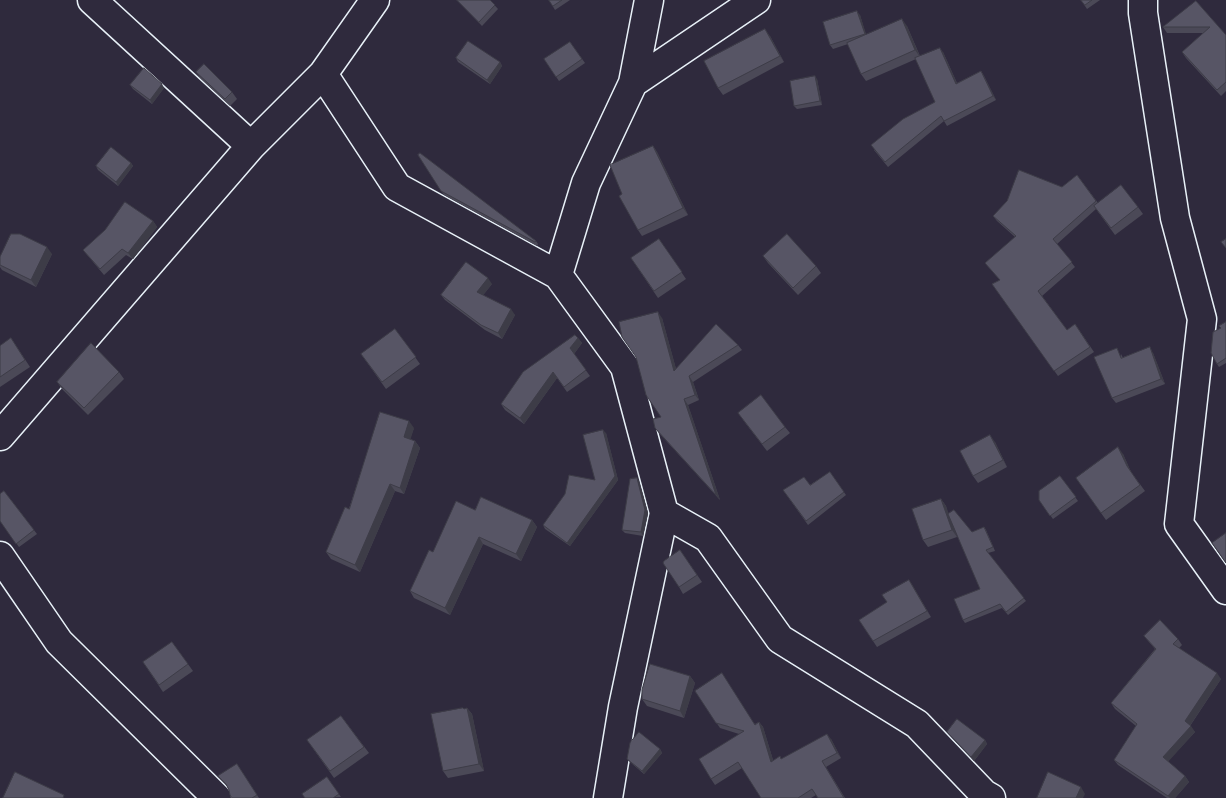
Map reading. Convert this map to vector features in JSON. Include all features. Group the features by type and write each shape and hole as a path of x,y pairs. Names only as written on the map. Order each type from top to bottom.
{"street":[{"path":"92,0 251,146"},
{"path":"0,436 251,146 323,74 374,0"},
{"path":"558,274 586,182 633,83 648,0"},
{"path":"633,83 756,0"},
{"path":"1142,0 1175,218 1202,319 1179,524 1226,590"},
{"path":"323,74 397,187 558,274 625,366 664,513 623,707 608,798"},
{"path":"664,513 708,538 780,639 917,724 984,794 991,798"},
{"path":"0,556 59,642 217,798"}],"building":[{"path":"457,0 490,0 495,5 479,22"},
{"path":"549,0 562,0 553,6"},
{"path":"1081,0 1092,0 1085,5"},
{"path":"1196,1 1226,35 1226,82 1217,90 1182,52 1210,27 1163,27"},
{"path":"857,11 865,34 830,45 823,22"},
{"path":"902,19 915,50 861,74 847,43"},
{"path":"765,29 780,56 718,88 704,61"},
{"path":"468,41 500,62 487,80 456,58"},
{"path":"570,42 582,59 556,77 544,59"},
{"path":"940,48 956,84 981,71 993,96 944,121 941,116 885,162 871,145 903,119 935,102 915,58"},
{"path":"204,64 232,92 225,99 196,72"},
{"path":"144,68 162,84 150,100 130,85"},
{"path":"815,76 820,101 794,106 790,81"},
{"path":"653,146 683,208 638,230 619,196 622,194 610,165"},
{"path":"111,147 131,163 116,182 96,166"},
{"path":"420,153 536,241 441,191 418,155"},
{"path":"1019,170 1062,187 1077,175 1096,201 1053,239 1072,262 1038,291 1067,330 1075,324 1090,347 1054,371 992,284 1000,280 985,263 1016,236 993,216 1007,201"},
{"path":"1121,185 1138,207 1111,228 1094,206"},
{"path":"125,202 153,221 128,253 122,249 100,269 83,250 105,230"},
{"path":"11,234 20,234 47,247 31,280 0,265 0,257"},
{"path":"787,234 816,266 793,288 763,256"},
{"path":"659,239 682,272 654,291 631,258"},
{"path":"1226,239 1226,248 1221,242"},
{"path":"466,262 488,278 477,292 511,309 498,333 481,325 441,295"},
{"path":"658,312 674,371 716,324 738,345 689,376 695,395 684,399 716,495 655,428 653,419 661,417 646,395 636,357 622,337 619,322"},
{"path":"1226,322 1226,358 1217,364 1211,353 1213,332 1221,328 1219,326"},
{"path":"395,329 416,357 382,382 361,354"},
{"path":"575,335 578,338 570,348 586,370 564,387 553,372 520,418 501,404 523,372"},
{"path":"11,338 25,360 0,377 0,346"},
{"path":"91,343 119,372 84,408 57,382"},
{"path":"1150,347 1161,379 1112,398 1094,357 1117,348 1121,358"},
{"path":"761,395 785,427 762,444 738,413"},
{"path":"380,412 409,421 404,437 415,441 400,488 390,484 355,565 326,552 345,507 349,509"},
{"path":"603,430 615,476 567,543 543,525 565,494 569,475 595,480 583,435"},
{"path":"990,435 1003,460 973,476 960,451"},
{"path":"1118,447 1127,466 1140,485 1101,513 1076,478"},
{"path":"830,472 844,492 806,521 783,490 804,477 810,485"},
{"path":"1060,476 1076,497 1050,516 1039,500 1039,491"},
{"path":"637,478 645,510 641,532 622,530 630,479"},
{"path":"4,491 34,530 16,544 0,521 0,494"},
{"path":"481,497 532,520 516,554 479,537 445,608 410,591 429,550 433,552 456,501 475,510"},
{"path":"941,499 952,530 923,540 912,509"},
{"path":"954,510 972,532 984,527 993,547 986,550 1024,598 1006,612 1000,604 963,620 954,599 980,589 948,514"},
{"path":"1226,533 1226,563 1212,543"},
{"path":"680,550 697,575 679,587 663,563"},
{"path":"909,580 927,611 873,641 859,620 887,602 882,595"},
{"path":"1160,620 1178,639 1173,644 1217,673 1185,721 1191,726 1163,757 1185,776 1168,796 1114,760 1137,724 1111,703 1156,649 1144,636"},
{"path":"172,642 188,664 159,685 143,662"},
{"path":"650,664 690,676 680,711 642,699 642,690"},
{"path":"722,673 755,725 759,722 771,762 780,756 781,759 827,734 837,753 822,761 844,798 818,798 812,789 798,798 761,798 738,762 711,779 699,759 744,731 716,723 695,691"},
{"path":"467,708 479,764 443,771 431,714"},
{"path":"341,716 364,747 330,771 307,740"},
{"path":"957,719 985,740 971,757 947,732"},
{"path":"639,732 660,749 642,771 627,759 630,743"},
{"path":"237,764 257,795 252,798 232,798 226,784 218,776"},
{"path":"15,772 64,795 63,798 3,798"},
{"path":"1048,772 1081,787 1076,798 1037,798"},
{"path":"327,777 339,794 333,798 305,798 302,794"}]}
